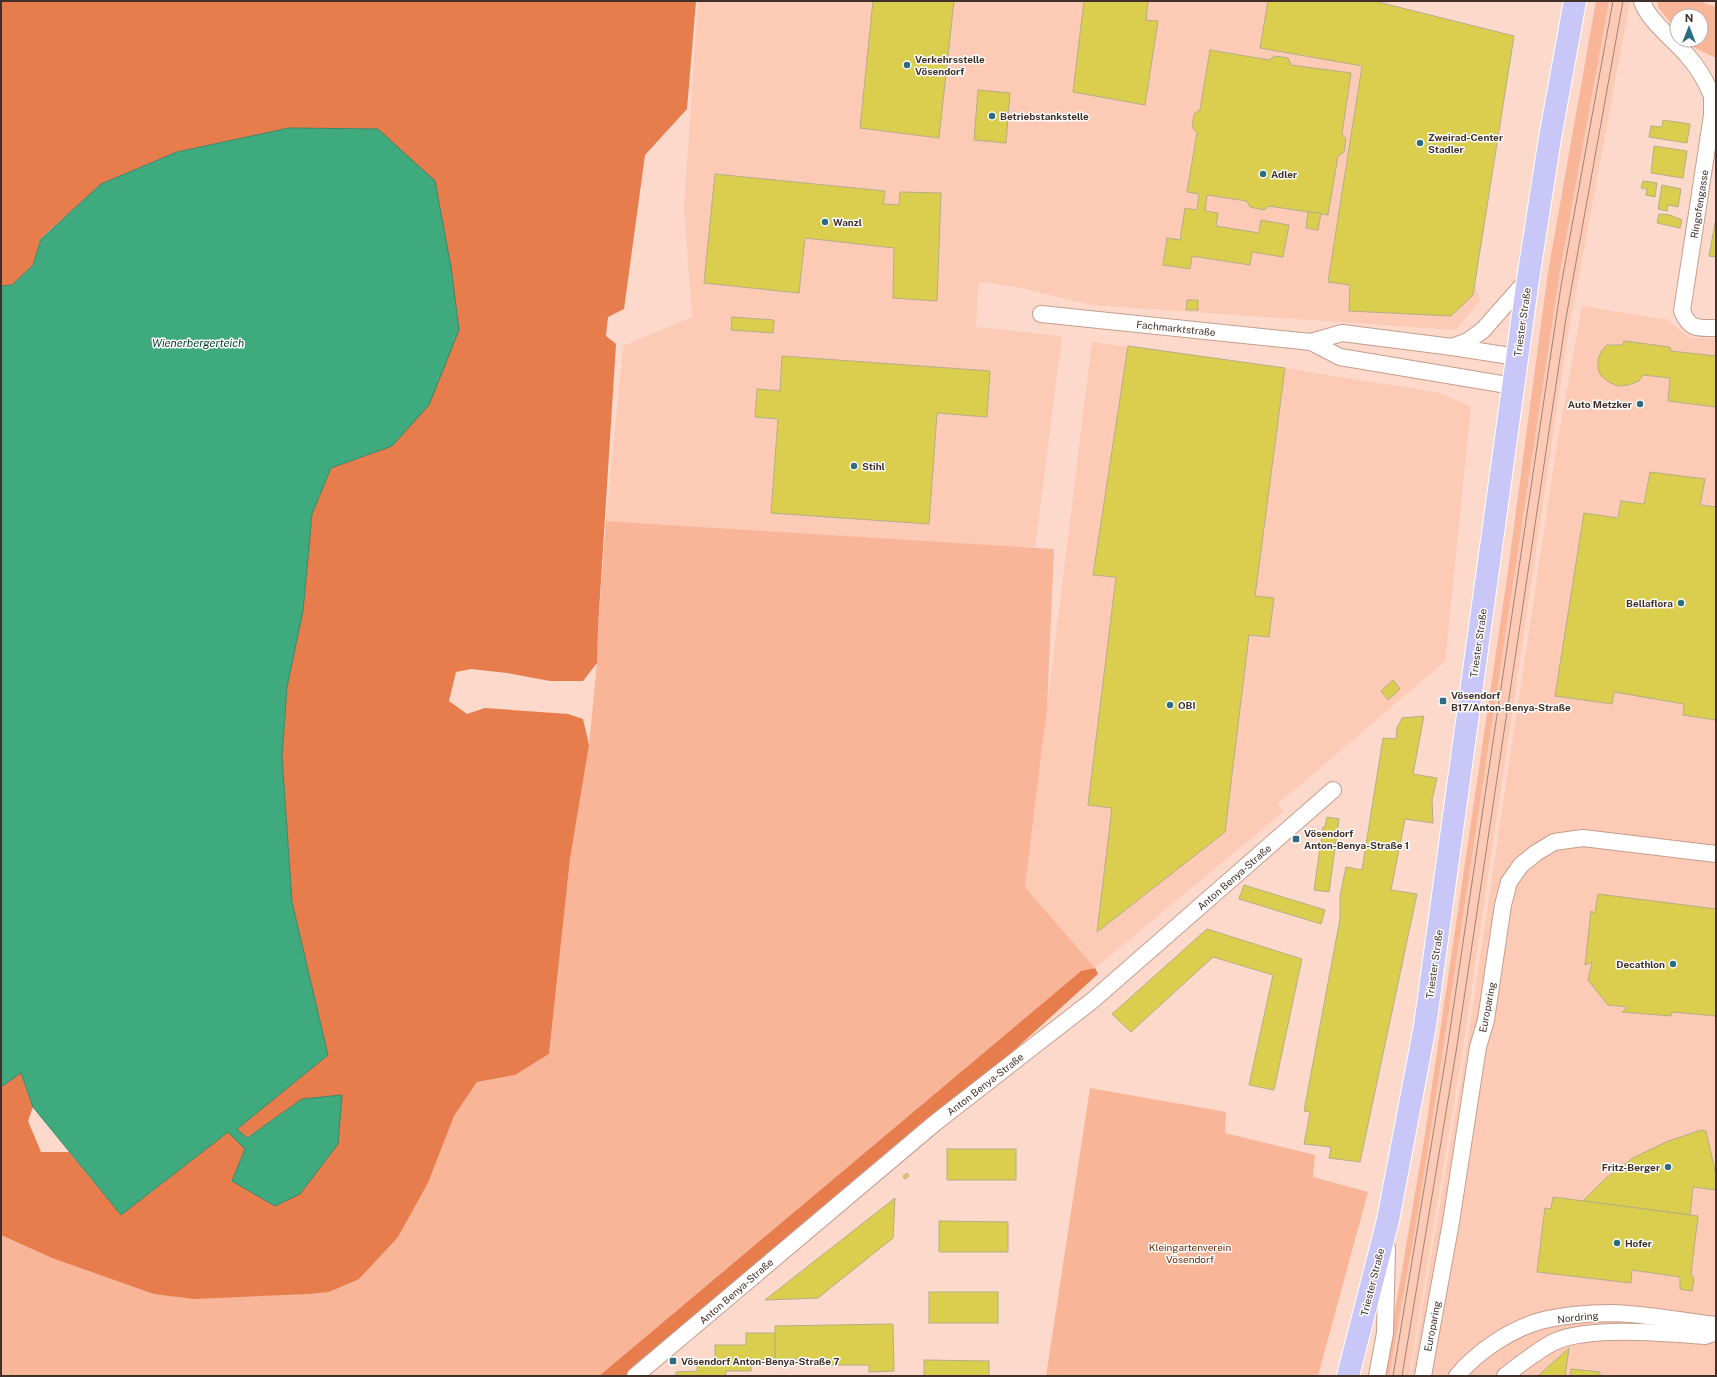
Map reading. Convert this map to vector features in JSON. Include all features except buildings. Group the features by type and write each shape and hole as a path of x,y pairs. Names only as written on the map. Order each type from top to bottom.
{"main road":[{"name":"Triester Straße","path":"1348,1376 1388,1220 1425,1026 1528,279 1550,138 1575,1"}],"street":[{"path":"1642,1 1644,8 1687,55 1714,96"},
{"name":"Ringofengasse","path":"1714,96 1682,311 1687,322 1695,328 1716,328"},
{"path":"1452,347 1468,341 1483,330 1528,279"},
{"name":"Fachmarktstraße","path":"1042,314 1311,342 1340,357 1513,386"},
{"name":"Fachmarktstraße","path":"1311,342 1342,333 1517,357"},
{"name":"Anton Benya-Straße","path":"635,1376 935,1123 1093,1000 1333,790"},
{"name":"Europaring","path":"1423,1376 1451,1222 1478,1047 1486,1020 1503,905 1509,882 1520,865 1554,842 1583,838 1716,854"},
{"path":"1377,1376 1385,1333 1388,1220"},
{"name":"Nordring","path":"1457,1376 1487,1348 1513,1333 1540,1321 1613,1313 1716,1325"},
{"name":"Nordring","path":"1506,1376 1554,1341 1570,1336 1604,1333 1705,1336 1716,1332"}],"shaded area":[{"path":"1,1 696,1 687,109 645,155 624,309 608,317 606,336 616,344 597,663 583,681 550,681 507,673 471,669 456,672 449,701 467,714 485,708 568,714 583,719 589,745 570,859 549,1054 515,1075 477,1082 454,1116 428,1183 398,1237 359,1279 329,1292 194,1299 154,1294 52,1258 1,1235 1,1087 21,1073 33,1107 28,1121 41,1152 69,1152 121,1215 228,1132 245,1149 302,1099 246,1138 237,1129 328,1055 292,902 282,756 287,687 303,610 312,514 331,468 392,446 378,129 289,128 177,152 101,184 41,238 33,265 12,285 1,286"},
{"path":"698,1 1388,1 1480,300 1456,330 1091,305 1018,287 979,282 976,327 1062,336 1035,548 606,521 623,346 692,317 684,206"},
{"path":"1609,1 1630,1 1567,340 1462,1053 1409,1376 1389,1376 1418,1212 1560,271"},
{"path":"1582,306 1659,319 1665,318 1689,338 1716,338 1716,1376 1411,1376 1465,1058 1556,450"},
{"path":"1092,342 1285,368 1440,393 1471,407 1445,661 1278,804 1283,812 1095,968 1025,887"},
{"path":"1095,968 1098,974 998,1065 625,1376 599,1376 1081,971"}],"green space":[{"path":"1596,1 1609,1 1560,271 1418,1212 1389,1376 1384,1376 1425,1134 1507,578 1548,272"},
{"path":"1658,1 1699,1 1716,7 1716,58 1695,48 1709,48 1709,8 1669,8 1669,21 1658,7"},
{"path":"606,521 1054,549 1047,708 1025,887 1095,968 1081,971 599,1376 1,1376 1,1235 52,1258 398,1237 428,1183 454,1116 477,1082 515,1075 549,1054 570,859 589,745 597,663 598,627"},
{"name":"Kleingartenverein Vösendorf","path":"1090,1088 1226,1112 1225,1133 1315,1155 1313,1177 1368,1192 1318,1376 1046,1376"}],"water":[{"name":"Wienerbergerteich","path":"289,128 378,129 435,181 451,267 459,330 429,405 392,446 331,468 312,514 303,611 287,687 282,756 292,902 328,1055 237,1129 247,1138 302,1099 342,1095 338,1144 300,1194 275,1206 232,1181 245,1149 228,1132 121,1215 33,1107 21,1073 1,1087 1,286 12,285 33,265 41,239 101,184 177,152"}],"tram line":[{"path":"1393,1376 1447,1050 1561,286 1613,1"},
{"path":"1402,1376 1456,1052 1566,318 1623,1"}],"place":[{"name":"Verkehrsstelle Vösendorf","path":"907,65"},
{"name":"Betriebstankstelle","path":"992,116"},
{"name":"Zweirad-Center Stadler","path":"1420,143"},
{"name":"Adler","path":"1263,174"},
{"name":"Wanzl","path":"825,222"},
{"name":"Auto Metzker","path":"1640,404"},
{"name":"Stihl","path":"854,466"},
{"name":"Bellaflora","path":"1681,603"},
{"name":"Vösendorf B17/Anton-Benya-Straße","path":"1443,701"},
{"name":"OBI","path":"1170,705"},
{"name":"Vösendorf Anton-Benya-Straße 1","path":"1296,839"},
{"name":"Decathlon","path":"1673,964"},
{"name":"Fritz-Berger","path":"1668,1167"},
{"name":"Hofer","path":"1617,1243"},
{"name":"Vösendorf Anton-Benya-Straße 7","path":"673,1361"}]}
